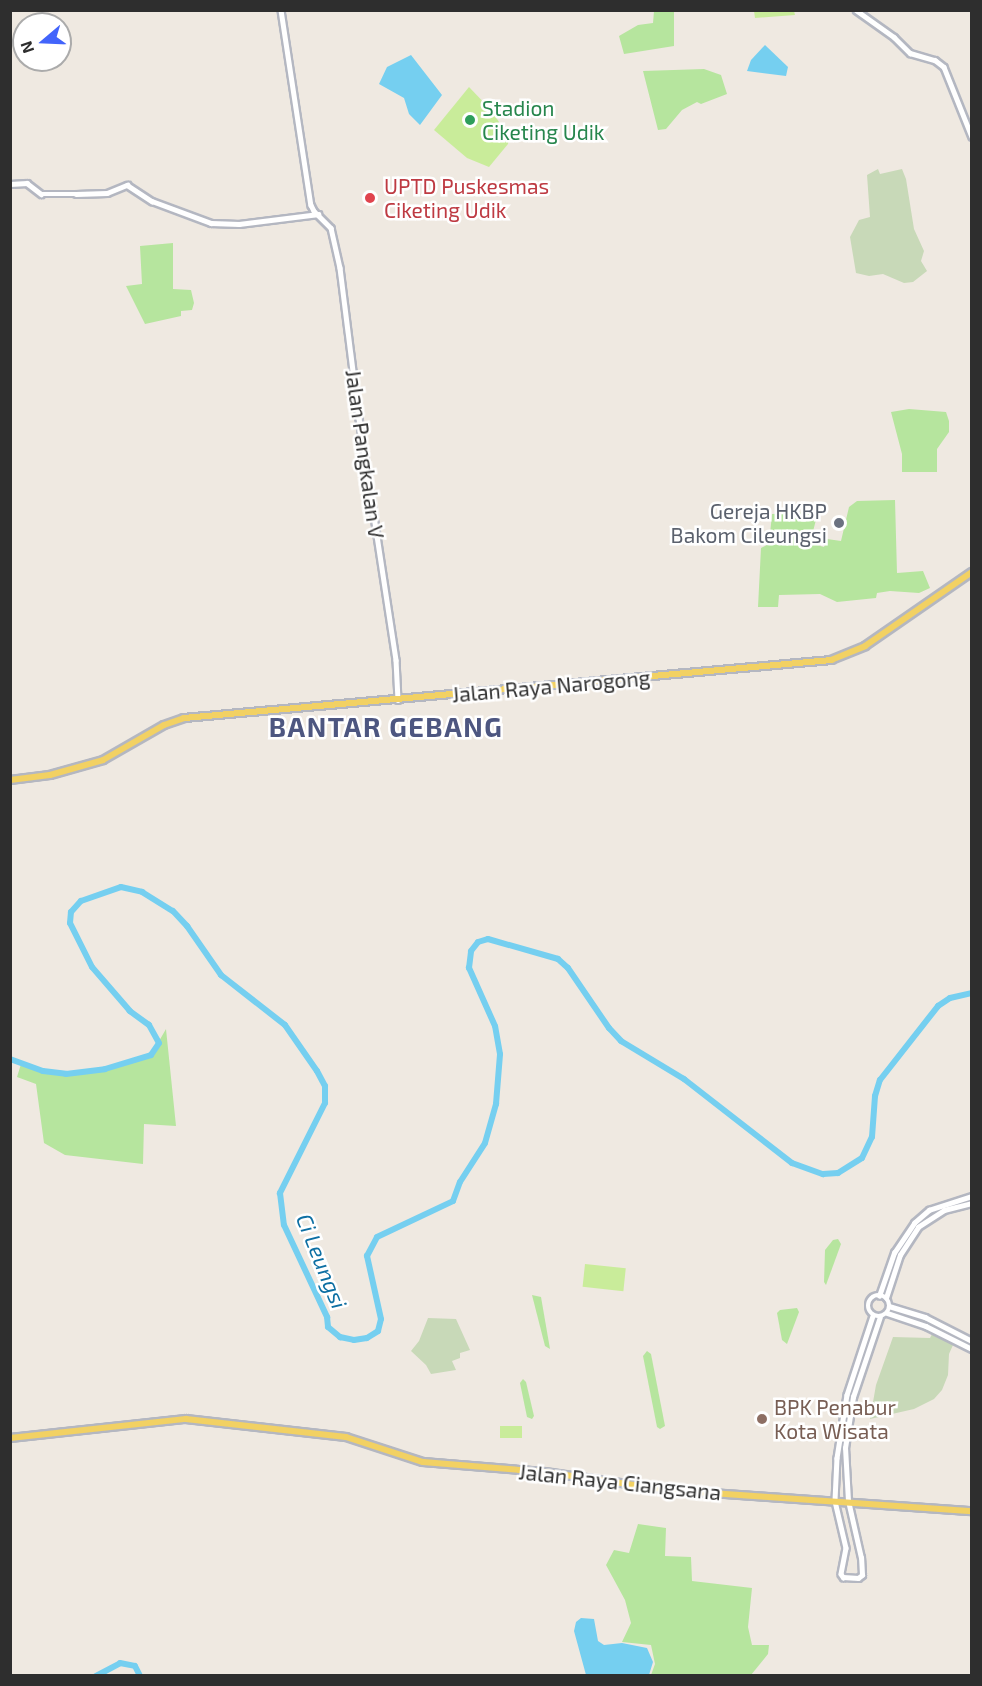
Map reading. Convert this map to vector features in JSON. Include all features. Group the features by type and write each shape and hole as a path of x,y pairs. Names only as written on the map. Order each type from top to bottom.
{"main road":[{"name":"Jalan Raya Narogong","path":"10,780 50,775 103,760 164,725 184,718 831,660 865,646 972,572"},
{"name":"Jalan Raya Ciangsana","path":"10,1438 180,1419 346,1437 423,1462 561,1474 668,1490 835,1501 849,1505 972,1510"}],"street":[{"name":"Jalan Pangkalan V","path":"281,10 311,205 331,228 342,275 359,418 396,660 398,700"},
{"path":"856,10 894,37 910,53 935,60 944,68 972,137"},
{"path":"10,184 27,183 41,194 107,194 127,185 152,201 211,223 239,224 318,214"},
{"path":"879,1296 894,1253 914,1223 935,1208 972,1196"},
{"path":"972,1203 944,1210 918,1227 900,1255 886,1298 890,1306 925,1317 972,1341"},
{"path":"886,1298 879,1296 873,1298 869,1304 869,1310 873,1316 880,1317 887,1313 890,1306"},
{"path":"887,1313 926,1326 972,1349"},
{"path":"873,1316 847,1395 837,1452 835,1501 846,1548 841,1574 858,1578 862,1575 861,1558 847,1493 848,1466 845,1448 848,1421 858,1378 880,1317"},
{"path":"835,1492 838,1495 847,1493"},
{"path":"837,1509 849,1505"}],"green space":[{"path":"654,11 674,11 674,46 624,54 619,36 638,25 653,23"},
{"path":"754,11 794,11 795,15 755,18"},
{"path":"704,69 721,75 727,94 701,104 697,102 682,110 666,129 658,130 643,71"},
{"name":"Stadion Ciketing Udik","path":"469,87 491,110 509,137 508,144 489,167 467,158 434,130"},
{"path":"878,169 880,174 902,169 906,179 914,229 924,251 921,261 927,271 913,282 904,283 883,274 869,276 856,273 850,237 859,220 870,217 867,175"},
{"path":"173,243 173,289 191,290 194,303 192,310 181,311 181,316 145,324 126,286 142,284 140,246"},
{"path":"909,409 946,412 949,432 937,449 937,472 902,472 902,454 891,412"},
{"path":"895,500 897,573 923,571 930,588 919,593 890,591 877,593 876,598 837,602 820,594 779,595 778,607 758,607 761,548 769,544 772,514 818,512 810,543 824,547 827,539 841,541 849,507 857,501"},
{"path":"166,1029 176,1126 144,1124 143,1164 65,1155 44,1143 36,1084 17,1077 21,1064 66,1074 116,1066 151,1055"},
{"path":"838,1239 841,1244 826,1285 824,1282 825,1250 833,1240"},
{"path":"585,1264 626,1268 623,1291 583,1287"},
{"path":"532,1295 541,1297 550,1349 545,1346"},
{"path":"797,1308 799,1312 787,1344 782,1340 777,1313 780,1310"},
{"path":"428,1318 456,1319 470,1350 460,1353 460,1358 452,1361 456,1370 431,1374 426,1365 411,1351 419,1341"},
{"path":"933,1332 953,1345 949,1354 948,1375 942,1390 934,1399 914,1409 870,1419 876,1385 893,1337 930,1338"},
{"path":"647,1351 651,1354 665,1426 660,1429 657,1427 643,1356"},
{"path":"523,1379 526,1382 534,1416 532,1419 527,1417 520,1383"},
{"path":"500,1426 522,1426 522,1438 500,1438"},
{"path":"638,1524 666,1528 665,1556 691,1557 692,1581 752,1588 748,1627 752,1645 769,1645 768,1654 751,1675 651,1675 655,1664 651,1645 622,1642 631,1623 625,1600 606,1565 614,1550 629,1553"}],"water":[{"path":"765,45 788,67 786,76 747,71 751,60"},
{"path":"411,55 442,95 420,125 409,114 404,98 379,84 387,67"},
{"path":"581,1618 594,1619 598,1641 604,1645 622,1643 647,1648 653,1662 649,1675 586,1675 574,1631 576,1622"}],"waterway":[{"name":"Ci Leungsi","path":"10,1059 43,1071 66,1074 105,1069 151,1055 159,1043 149,1025 130,1011 92,967 70,923 71,912 81,901 121,887 142,892 173,911 187,926 221,975 285,1025 325,1086 325,1103 280,1193 284,1225 327,1317 328,1327 340,1337 354,1340 367,1338 378,1331 381,1319 367,1256 377,1237 453,1201 460,1182 485,1143 496,1104 500,1054 495,1026 469,968 471,951 478,942 488,939 558,959 568,968 609,1028 621,1041 684,1079 792,1163 823,1174 838,1173 862,1158 872,1137 875,1096 880,1080 938,1006 950,998 972,993"},
{"path":"96,1676 120,1663 135,1666 140,1676"}],"place":[{"name":"Stadion Ciketing Udik","path":"470,120"},
{"name":"UPTD Puskesmas Ciketing Udik","path":"370,198"},
{"name":"Gereja HKBP Bakom Cileungsi","path":"839,523"},
{"name":"BPK Penabur Kota Wisata","path":"762,1419"}],"district":[{"name":"BANTAR GEBANG","path":"386,727"}]}
